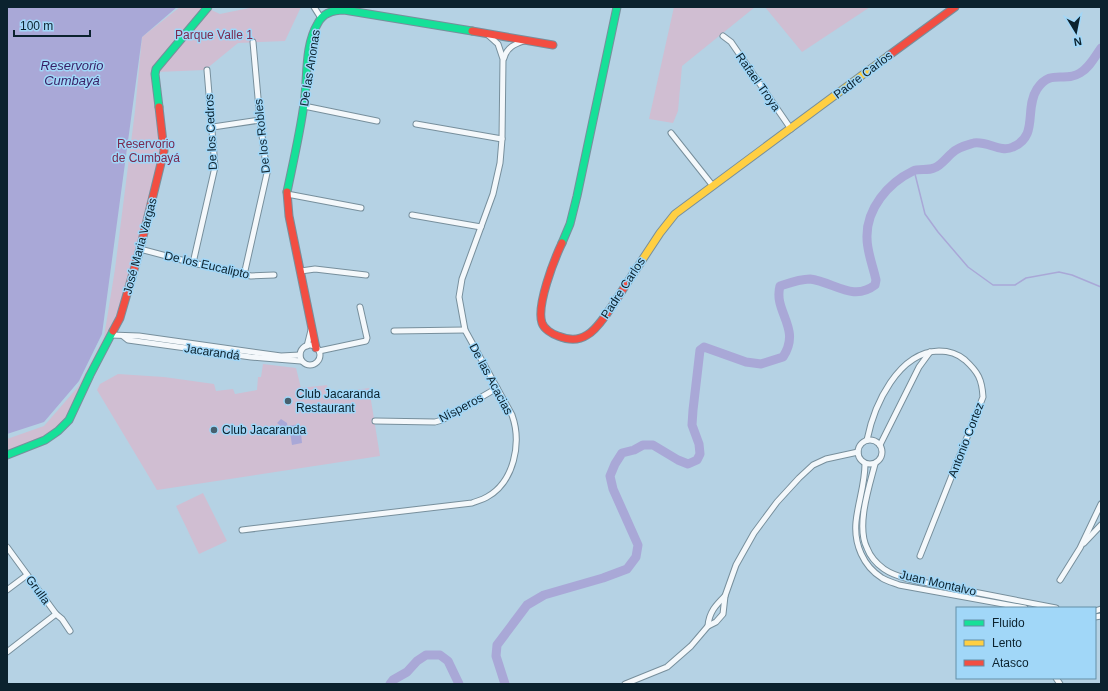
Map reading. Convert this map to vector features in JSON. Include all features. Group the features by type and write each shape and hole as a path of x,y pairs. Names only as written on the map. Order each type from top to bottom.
{"street":[{"name":"José Maria Vargas","path":"7,455 45,440 58,431 69,420 90,375 120,318 140,249 164,151 155,74 156,69 208,7"},
{"path":"314,7 321,18"},
{"name":"Padre Carlos","path":"617,7 570,224 559,249 542,299 540,313 542,324 552,334 571,340 588,335 598,326 669,220 675,214 955,7"},
{"name":"De las Anonas","path":"318,350 289,216 287,194 304,106 314,30 321,18 334,10 344,10 553,45"},
{"path":"484,33 498,44 503,59"},
{"name":"Rafael Troya","path":"723,36 730,42 791,129"},
{"path":"503,59 505,53 511,46 526,41"},
{"name":"De los Robles","path":"244,275 267,178 253,42"},
{"name":"De las Acacias","path":"242,530 472,503 487,497 501,485 510,471 516,448 515,424 498,388 465,330 459,297 460,288 493,194 500,163 502,139 503,59"},
{"name":"De los Cedros","path":"193,263 215,167 213,127 207,70"},
{"path":"304,106 377,121"},
{"path":"213,127 260,120"},
{"path":"416,124 502,139"},
{"path":"671,133 712,186"},
{"path":"287,194 361,208"},
{"path":"412,215 481,227"},
{"name":"De los Eucalipto","path":"140,249 244,275 274,275"},
{"path":"301,271 315,269 366,275"},
{"path":"318,350 319,358 313,364 309,365 302,361 300,355 302,349 310,345 318,350 366,342 367,338 360,307"},
{"path":"307,346 312,325"},
{"path":"394,332 465,330"},
{"name":"Jacarandá","path":"111,335 123,336 128,340 281,356 300,355"},
{"name":"Jacarandá","path":"193,346 251,358 302,361"},
{"path":"867,440 877,442 880,445 883,454 882,458 874,464 865,464 861,461 858,452 861,445 867,440 872,419 891,382 901,370 915,357 931,351"},
{"path":"880,445 919,367 931,351"},
{"name":"Antonio Cortez","path":"920,556 983,397 982,383 974,368 962,357 945,351 931,351"},
{"name":"Nísperos","path":"376,421 435,422 442,420 498,388"},
{"path":"626,684 667,667 691,646 708,626 716,622 723,614 725,596 736,565 754,533 777,502 799,478 813,465 826,459 858,452"},
{"name":"Juan Montalvo","path":"865,464 864,482 856,522 856,534 858,547 862,557 872,570 883,578 899,585 1020,607"},
{"name":"Juan Montalvo","path":"874,464 863,523 864,538 866,548 873,559 885,570 909,579 1051,607"},
{"path":"1060,580 1080,548 1101,504"},
{"path":"1080,548 1101,525"},
{"name":"Grulla","path":"7,547 70,631"},
{"path":"7,590 27,575"},
{"path":"708,626 710,614 715,605 725,596"},
{"path":"7,652 56,614"}],"green space":[{"name":"Reservorio de Cumbayá","path":"180,7 205,7 153,69 162,151 131,293 66,420 43,440 7,452 7,439 44,426 78,387 104,337 115,269 135,111 142,37"},
{"name":"Parque Valle 1","path":"301,7 285,41 238,43 205,70 157,72 207,8 220,14 249,8"},
{"path":"674,7 755,7 682,66 678,111 673,123 649,119"},
{"path":"765,7 870,7 802,52"},
{"name":"Club Jacaranda","path":"263,364 296,368 301,388 327,385 328,394 369,388 380,456 157,490 97,390 100,384 118,374 164,377 214,384 216,391 233,389 235,394 257,390 258,377 261,377"},
{"path":"203,493 227,541 199,554 176,506"}],"water":[{"name":"Reservorio Cumbayá","path":"7,7 177,7 142,37 102,334 79,381 44,422 7,434"},
{"path":"281,419 287,423 288,432 283,433 282,427 277,423"},
{"path":"300,424 302,443 292,445 289,426"}],"waterway":[{"path":"505,684 496,656 497,645 527,605 544,595 603,578 627,569 636,557 638,545 613,489 610,476 622,453 634,450 643,445 653,445 678,460 688,464 697,460 700,454 699,444 692,425 700,350 704,347 746,362 761,364 783,357 788,347 790,337 789,329 780,304 780,286 798,280 810,279 843,290 859,292 867,290 875,285 876,280 867,243 868,227 870,217 875,207 887,190 895,182 913,171 937,167 954,151 963,146 979,143 1003,149 1013,147 1021,142 1029,129 1033,97 1042,83 1053,77 1068,77 1080,73 1089,65 1101,48"},
{"path":"914,170 925,214 938,232 968,267 993,285 1015,285 1026,278 1059,272 1072,275 1101,287"},
{"path":"390,684 393,680 407,672 417,661 426,655 440,655 448,661 459,684"}],"traffic: fast":[{"path":"159,107 155,74 156,69 208,7"},
{"path":"562,243 570,224 577,196 617,7"},
{"path":"287,192 302,115 310,42 318,23 326,14 332,11 344,10 472,31"},
{"path":"7,455 45,440 58,431 69,420 113,331"}],"traffic: slow":[{"path":"633,274 660,233 675,214 888,56"}],"traffic: jam":[{"path":"888,56 955,7"},
{"path":"472,31 553,45"},
{"path":"113,331 120,318 140,249 164,151 159,107"},
{"path":"287,192 289,216 316,348"},
{"path":"562,243 551,271 541,306 542,323 544,327 556,335 565,338 577,339 584,337 593,331 612,307 633,274"}],"place":[{"name":"Club Jacaranda Restaurant","path":"288,401"},
{"name":"Club Jacaranda","path":"214,430"}]}
